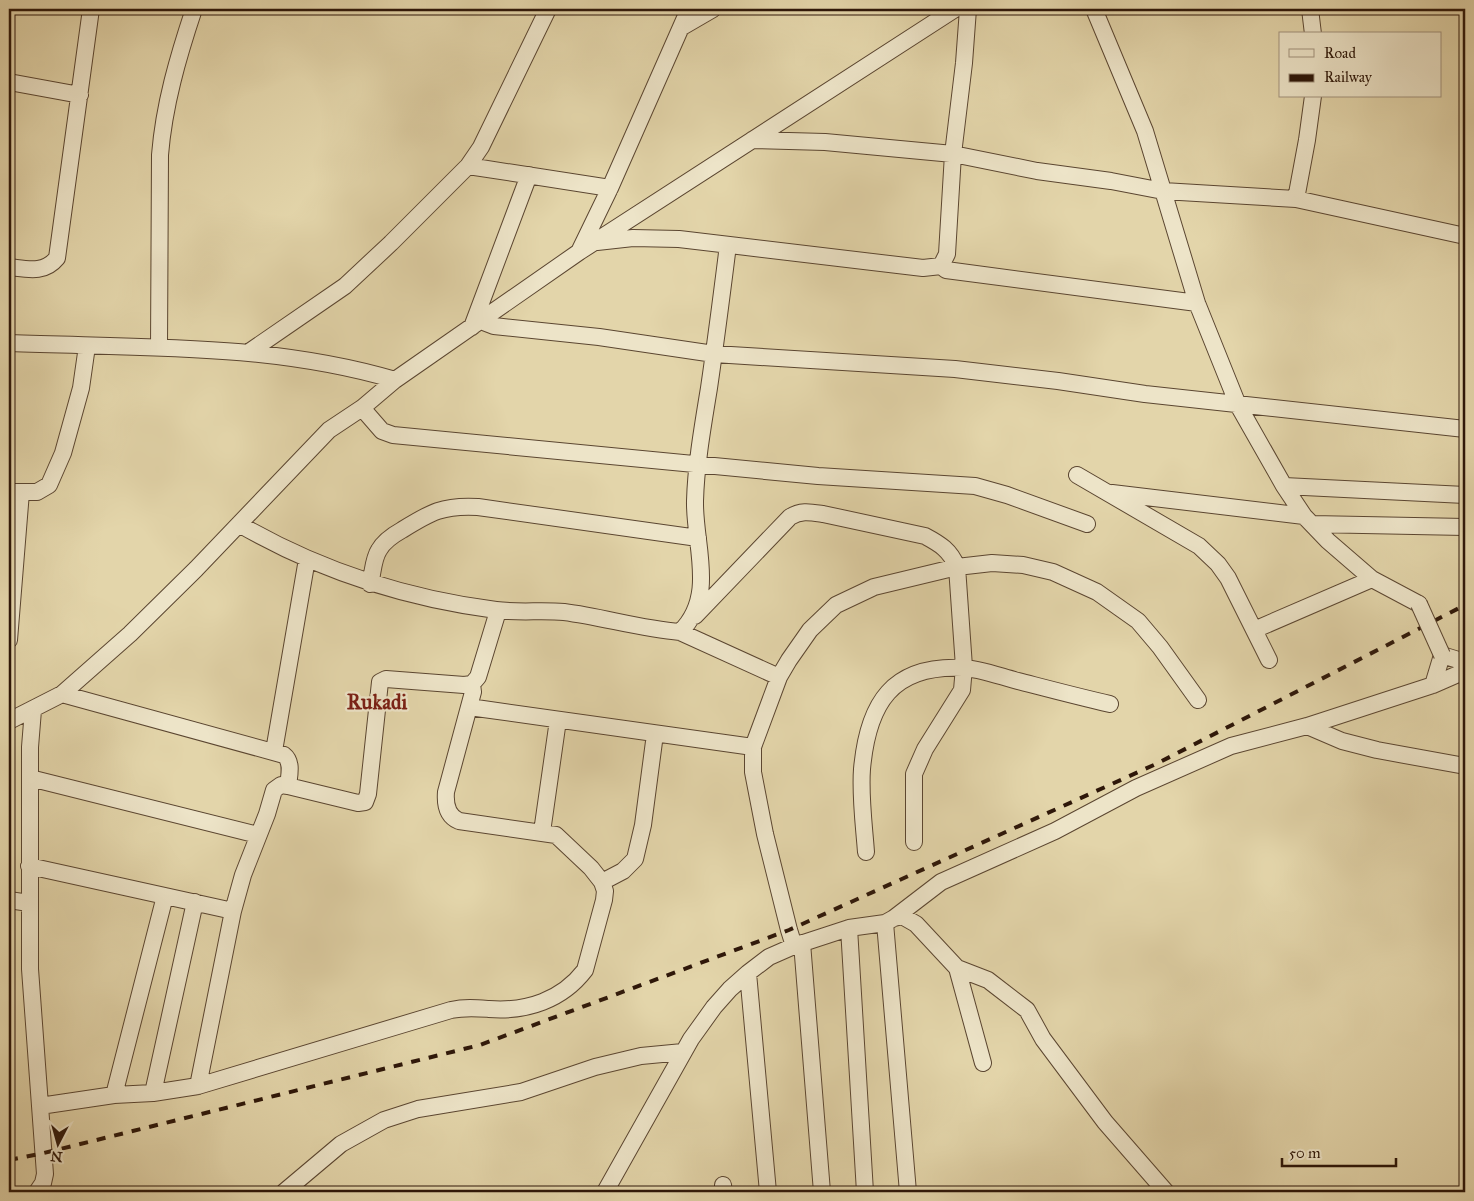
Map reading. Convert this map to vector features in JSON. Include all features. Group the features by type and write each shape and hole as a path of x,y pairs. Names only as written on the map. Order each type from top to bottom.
{"street":[{"path":"9,267 34,270 44,269 51,266 57,258 91,9"},
{"path":"159,348 160,155 162,127 177,61 194,9"},
{"path":"249,352 345,286 468,166 480,147 548,9"},
{"path":"579,252 610,188 689,9"},
{"path":"682,27 713,9"},
{"path":"9,721 62,694 130,634 329,430 362,408 395,380 594,242 955,9"},
{"path":"941,266 947,254 953,154 964,63 968,9"},
{"path":"1094,9 1145,131 1197,303 1238,405 1284,486 1308,520 1328,541 1372,579 1419,604 1442,655 1433,685"},
{"path":"1310,9 1313,32"},
{"path":"9,82 80,95"},
{"path":"1296,199 1313,98"},
{"path":"752,140 824,142 953,154 1037,171 1111,181 1163,191 1296,199 1465,236"},
{"path":"468,166 610,188"},
{"path":"476,324 529,175"},
{"path":"594,242 633,238 679,238 923,268 941,266 946,270 1197,303"},
{"path":"692,619 700,593 702,561 695,502 698,464 728,245"},
{"path":"476,324 600,337 714,354 955,369 1058,381 1144,394 1465,429"},
{"path":"9,343 249,352 358,369 395,380"},
{"path":"9,640 15,492 37,492 49,485 64,453 81,388 87,346"},
{"path":"362,408 382,431 393,435 818,476 975,486 1088,524"},
{"path":"1077,475 1199,546 1218,564 1228,578 1269,660"},
{"path":"1284,486 1465,496"},
{"path":"1106,492 1308,520 1465,527"},
{"path":"370,584 377,552 382,544 429,513 446,508 461,506 478,507 698,538"},
{"path":"680,632 790,517 798,512 809,511 925,536 938,543 952,555 956,567 964,668 962,690 925,749 914,774 914,842"},
{"path":"239,524 326,568 370,584 424,598 498,611 564,612 680,632 779,677"},
{"path":"274,751 307,559"},
{"path":"822,1192 798,945 789,930 765,834 753,772 752,747 779,677 810,630 836,605 874,587 956,567 992,563 1023,565 1053,572 1097,592 1138,621 1160,647 1198,700"},
{"path":"1254,630 1372,579"},
{"path":"198,1086 233,911 243,875 267,814 274,790 281,785 358,803 365,802 368,794 380,682 386,679 472,684 478,677 498,611"},
{"path":"1442,655 1465,662"},
{"path":"866,852 862,771 865,742 872,717 885,696 899,681 920,672 964,668 1110,704"},
{"path":"889,920 942,882 1056,830 1136,788 1230,746 1307,726 1433,685 1465,671"},
{"path":"40,1106 114,1095 153,1093 198,1086 451,1010 473,1007 519,1009 536,1006 562,992 578,979 585,970 604,900 605,891 602,882 591,868 556,835 459,821 449,814 445,802 446,792 474,692 472,684"},
{"path":"62,694 274,751 288,758 288,786"},
{"path":"470,707 752,747"},
{"path":"32,710 29,866 30,969 45,1174 38,1192"},
{"path":"542,832 558,720"},
{"path":"1307,726 1342,741 1377,750 1465,766"},
{"path":"602,882 623,871 635,859 643,825 655,734"},
{"path":"30,778 258,835"},
{"path":"29,866 233,911"},
{"path":"114,1095 165,896"},
{"path":"9,900 29,903"},
{"path":"153,1093 195,902"},
{"path":"605,1192 684,1052 714,1007 748,973 769,957 798,945 849,928 902,916 916,924 957,968 988,980 1027,1010 1043,1039 1105,1122 1166,1192"},
{"path":"889,920 908,1192"},
{"path":"849,928 865,1192"},
{"path":"957,968 983,1063"},
{"path":"748,973 768,1192"},
{"path":"284,1192 341,1144 384,1120 418,1109 521,1092 595,1067 641,1056 684,1052"}],"railway":[{"path":"9,1160 44,1153 480,1045 789,930 1156,764 1465,605"}],"district":[{"name":"Rukadi","path":"377,702"}]}
